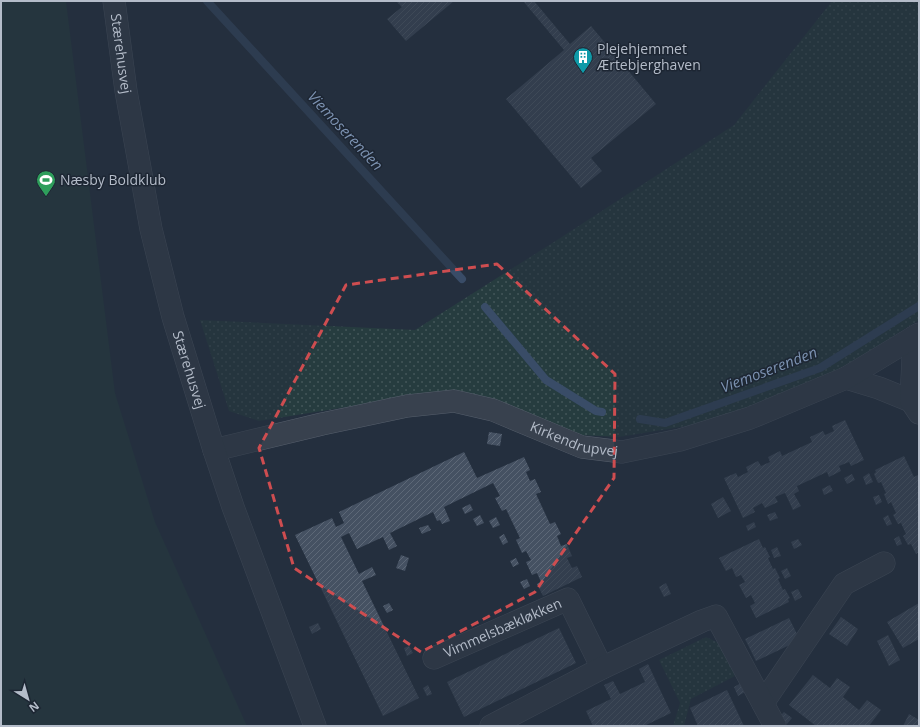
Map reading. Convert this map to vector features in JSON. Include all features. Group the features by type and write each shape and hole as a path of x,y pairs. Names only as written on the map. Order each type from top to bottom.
{"street":[{"name":"Stærehusvej","path":"114,1 126,91 151,229 173,317 233,507 315,726"},
{"name":"Kirkendrupvej","path":"214,450 322,424 407,406 454,401 493,410 582,447 622,452 680,440 743,420 846,378 917,335"},
{"path":"846,378 879,388 915,407 917,335"},
{"path":"763,703 844,584 884,563"},
{"name":"Vimmelsbækløkken","path":"434,658 568,599 602,668"},
{"path":"491,726 602,668 702,621 716,616 775,726"}],"highlighted area":[{"path":"497,264 615,374 614,478 535,592 421,652 294,568 259,448 346,285"}],"green space":[{"name":"Næsby Boldklub","path":"1,1 66,1 115,393 155,522 247,726 1,726"},
{"path":"832,1 919,1 919,320 831,375 718,421 619,437 581,435 507,404 464,394 410,397 259,421 229,411 200,320 415,330 734,125"},
{"path":"706,637 721,644 735,676 691,699 684,726 673,726 680,703 659,660"}],"building":[{"path":"396,1 454,1 406,41 387,19 402,7"},
{"name":"Plejehjemmet Ærtebjerghaven","path":"523,1 534,1 570,44 591,26 656,104 591,158 602,171 581,188 506,99 564,50"},
{"path":"845,420 864,460 851,466 849,462 839,466 841,471 829,477 827,472 797,486 799,491 794,494 801,506 793,510 785,493 775,497 778,502 765,508 762,503 753,508 755,512 743,518 724,478 736,473 738,477 748,472 746,467 758,461 761,466 770,462 768,457 780,451 782,456 812,442 810,437 823,431 825,435 834,431 832,426"},
{"path":"489,432 502,434 500,446 487,444"},
{"path":"464,452 477,478 524,457 530,470 526,472 530,481 535,479 541,492 536,494 550,524 555,522 561,534 557,536 561,546 567,544 572,556 567,558 572,568 577,566 582,577 543,596 537,584 541,582 537,573 532,575 526,562 531,560 526,551 522,553 516,540 520,538 506,509 502,511 495,498 500,496 493,483 444,507 450,521 442,524 440,520 437,521 433,512 390,533 397,546 389,550 383,537 357,549 349,533 341,537 359,574 372,567 376,575 362,581 419,698 383,716 295,535 332,518 336,527 344,523 339,512"},
{"path":"904,456 914,477 918,475 919,477 919,552 916,554 911,544 908,545 903,536 906,534 901,523 898,524 893,515 896,513 891,502 888,504 884,494 886,493 881,482 878,483 874,474 876,472 875,470"},
{"path":"869,473 873,482 866,485 863,477"},
{"path":"852,474 855,480 847,484 844,478"},
{"path":"830,485 833,491 824,495 822,489"},
{"path":"879,495 882,502 876,505 873,497"},
{"path":"723,497 731,511 718,518 711,504"},
{"path":"470,504 473,510 465,514 462,508"},
{"path":"775,512 778,518 770,521 767,515"},
{"path":"480,515 484,523 477,526 473,519"},
{"path":"888,515 892,524 887,526 883,518"},
{"path":"496,517 500,525 493,528 489,521"},
{"path":"754,522 756,527 748,531 746,526"},
{"path":"428,525 431,530 422,534 419,528"},
{"path":"504,534 508,542 503,545 499,537"},
{"path":"899,536 902,544 897,546 894,539"},
{"path":"759,539 763,548 765,547 770,557 768,558 773,569 775,568 780,578 778,579 783,590 785,589 790,598 788,599 789,602 756,618 750,606 755,603 751,595 746,598 739,585 745,582 741,575 736,577 732,568 726,571 719,558"},
{"path":"798,539 802,545 794,549 791,542"},
{"path":"777,547 781,556 774,558 771,550"},
{"path":"401,555 409,558 405,571 396,568"},
{"path":"516,558 519,564 513,567 510,561"},
{"path":"787,568 791,576 785,579 781,571"},
{"path":"527,579 530,586 524,589 520,582"},
{"path":"666,583 671,594 664,597 659,587"},
{"path":"798,589 802,597 795,601 791,592"},
{"path":"389,603 393,610 387,613 383,606"},
{"path":"919,603 919,639 903,648 887,622"},
{"path":"841,617 858,629 847,646 829,634"},
{"path":"789,618 800,640 756,661 745,639"},
{"path":"318,623 321,629 312,634 309,627"},
{"path":"559,628 576,663 464,717 447,682"},
{"path":"888,635 900,660 889,666 877,641"},
{"path":"409,646 413,653 407,656 404,648"},
{"path":"648,664 671,713 644,726 593,726 586,711 611,699 604,685 613,681 620,694 645,682 639,669"},
{"path":"813,675 830,688 837,678 850,687 843,697 859,710 867,700 881,710 869,726 816,726 789,705"},
{"path":"741,683 745,692 738,696 734,687"},
{"path":"428,685 432,694 427,696 423,688"},
{"path":"727,690 744,726 698,726 690,708"},
{"path":"784,712 792,718 787,724 779,717"},
{"path":"909,714 919,720 919,726 903,726"}],"waterway":[{"name":"Viemoserenden","path":"207,1 462,279"},
{"name":"Viemoserenden","path":"640,419 665,423 820,368 919,306"},
{"name":"Viemoserenden","path":"485,307 546,380 596,411 602,412"}],"place":[{"name":"Plejehjemmet Ærtebjerghaven","path":"583,74"},
{"name":"Næsby Boldklub","path":"46,197"}]}
